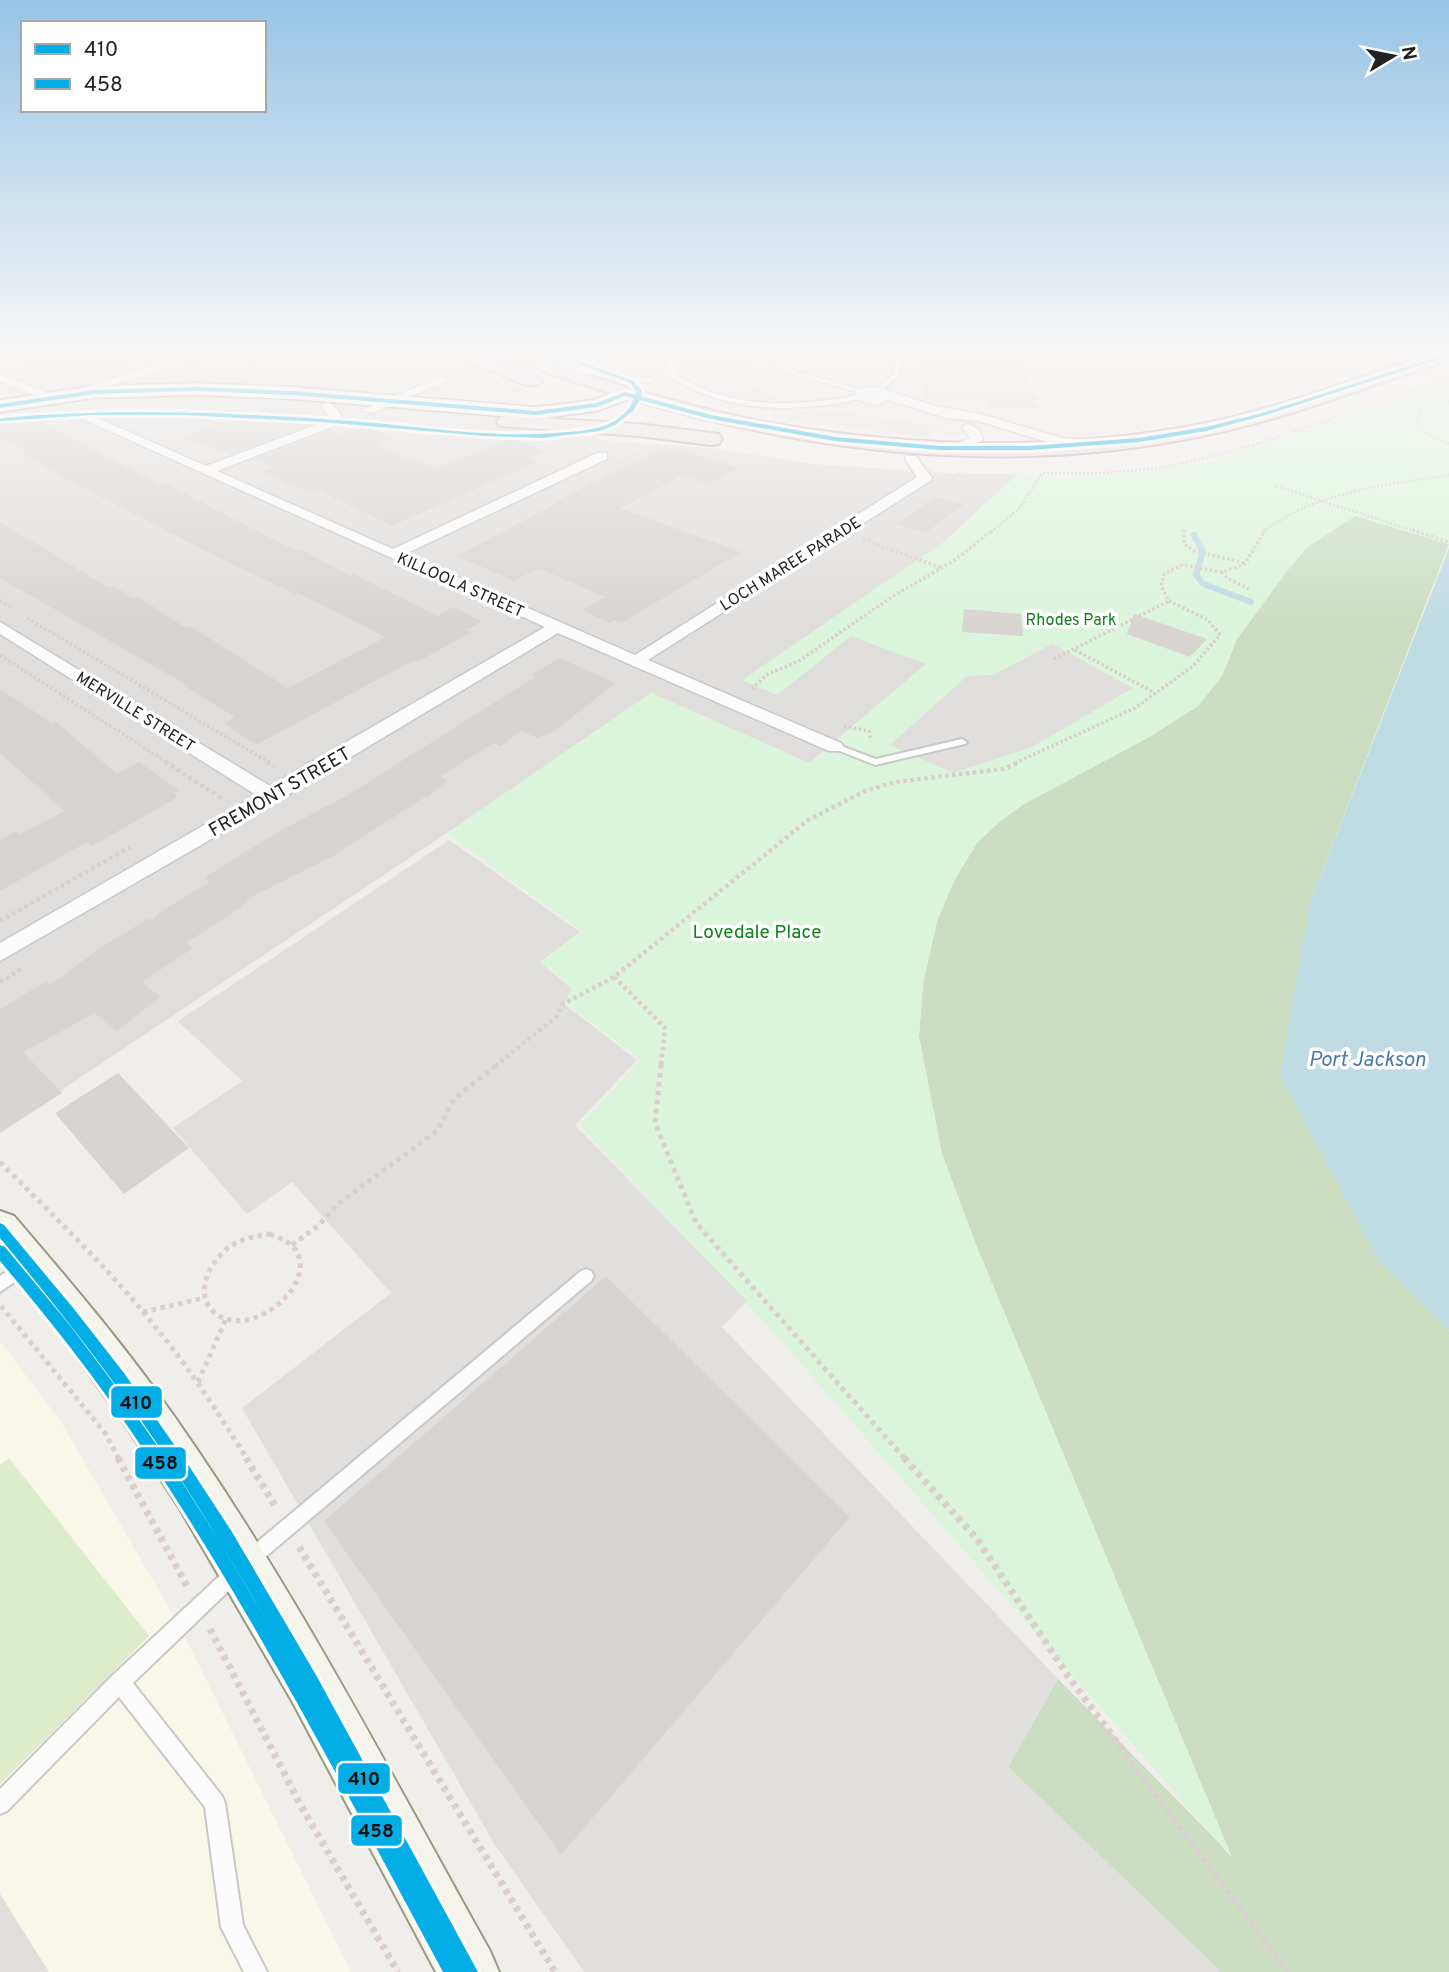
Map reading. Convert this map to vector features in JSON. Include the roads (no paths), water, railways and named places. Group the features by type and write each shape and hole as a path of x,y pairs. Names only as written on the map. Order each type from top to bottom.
{"highway":[{"path":"769,445 911,459 1026,459 1089,445"},
{"path":"772,445 777,446"},
{"path":"900,445 956,449 1073,464 1157,457 1221,445"}],"street":[{"name":"KILLOOLA STREET","path":"148,445 835,747"},
{"path":"206,471 262,445"},
{"path":"956,449 965,445"},
{"path":"1009,445 1026,459"},
{"path":"1022,445 1026,459"},
{"path":"394,554 603,456"},
{"name":"LOCH MAREE PARADE","path":"636,661 925,478 911,459"},
{"name":"MERVILLE STREET","path":"0,627 272,796"},
{"name":"FREMONT STREET","path":"0,953 557,627"},
{"path":"0,1229 15,1274 111,1366 181,1469 242,1566 469,1972"}],"lane":[{"path":"835,747 875,762 962,742"},
{"path":"0,1804 120,1682 242,1566 586,1276"},
{"path":"120,1682 215,1803 232,1927 256,1972"}],"water":[{"name":"Port Jackson","path":"1449,548 1449,1331 1378,1259 1280,1076 1310,903"}],"waterway":[{"path":"1194,535 1203,552 1196,574 1203,584 1251,602"}],"park label":[{"name":"Rhodes Park","path":"1071,619"},
{"name":"Lovedale Place","path":"757,931"}]}
